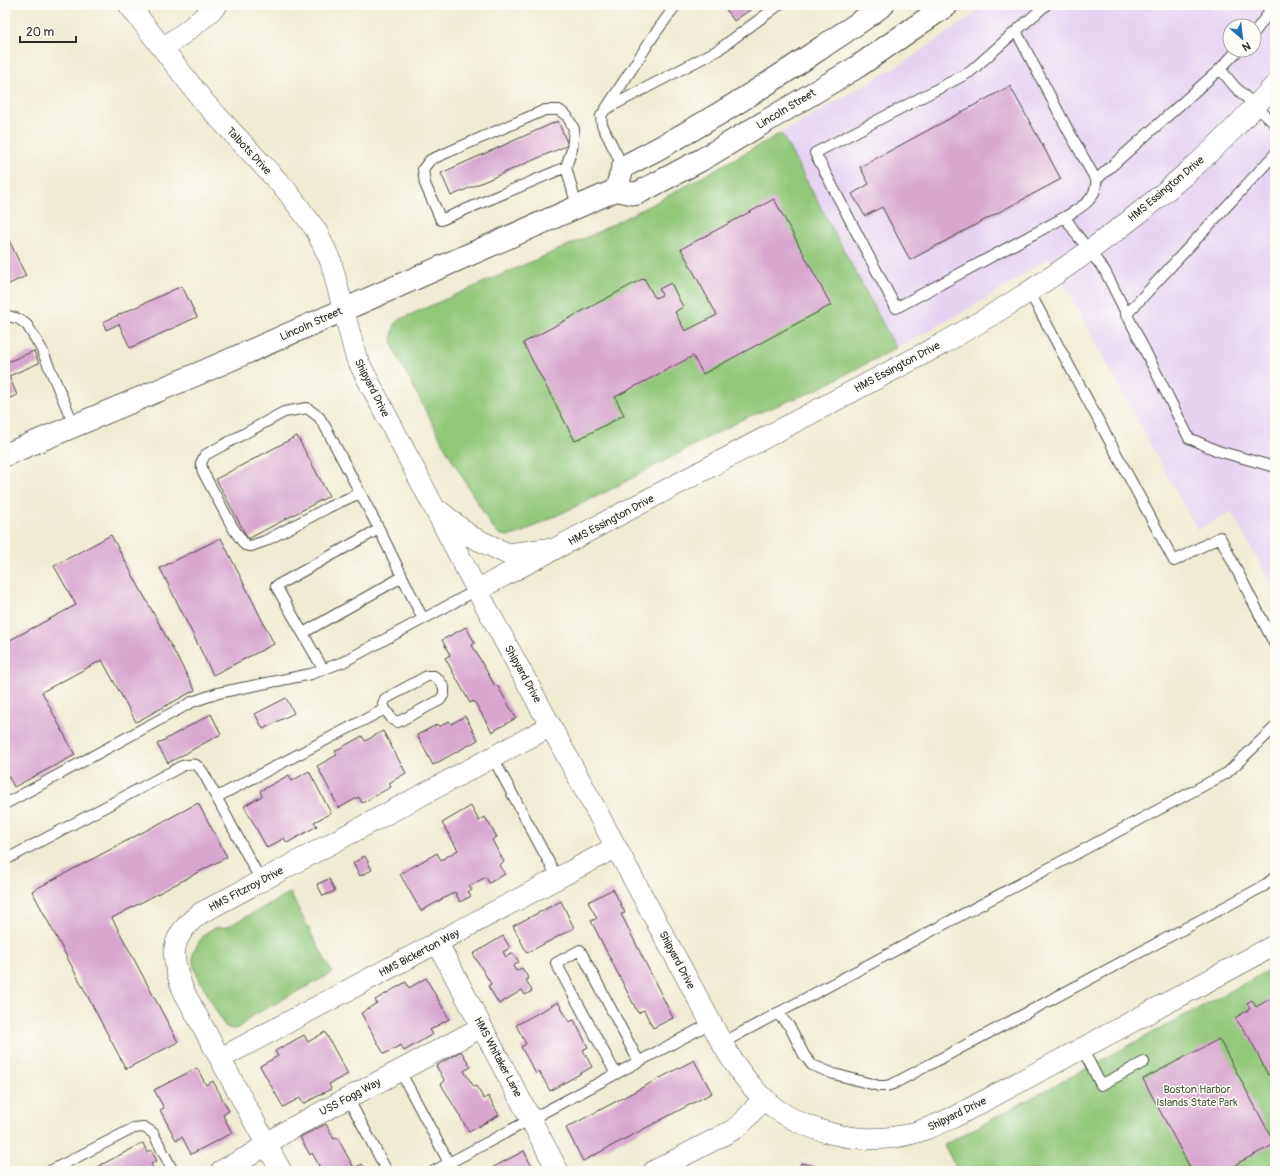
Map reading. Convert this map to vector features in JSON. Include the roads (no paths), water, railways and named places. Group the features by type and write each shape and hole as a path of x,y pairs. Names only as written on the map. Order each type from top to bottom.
{"main road":[{"path":"616,190 624,167 734,106 806,59 883,5"},
{"name":"Lincoln Street","path":"5,455 207,370 616,190 636,194 701,160 857,67 947,5"}],"street":[{"name":"Talbots Drive","path":"129,5 204,102 286,190 316,230 331,262 344,309"},
{"path":"162,48 192,27 217,5"},
{"name":"HMS Essington Drive","path":"477,590 942,344 985,319 1089,250 1148,205 1189,171 1256,106 1275,85"},
{"name":"Shipyard Drive","path":"344,309 356,357 477,590 722,1043 745,1079 775,1108 818,1130 840,1136 866,1139 896,1137 921,1132 956,1116 1275,945"},
{"path":"433,505 470,536 508,554 557,548"},
{"name":"HMS Fitzroy Drive","path":"281,1171 184,992 175,964 174,950 179,935 189,922 201,913 551,726"},
{"name":"HMS Bickerton Way","path":"221,1058 438,944 616,847"},
{"name":"HMS Whitaker Lane","path":"438,944 558,1171"},
{"name":"USS Fogg Way","path":"221,1171 267,1145 288,1130 482,1027"},
{"path":"654,1171 733,1130 743,1122 764,1098"}],"lane":[{"path":"624,167 602,125 601,116 654,35 676,5"},
{"path":"606,109 718,50 779,5"},
{"path":"1016,31 1096,180 1096,189 1091,199 1066,217 896,308 815,153 970,72 1016,31 1046,5"},
{"path":"1262,22 1268,14 1269,5"},
{"path":"1096,180 1230,58"},
{"path":"1220,69 1235,87 1275,124"},
{"path":"566,167 441,220 424,184 422,169 430,160 545,110 559,110 567,116 574,129 572,149 566,167 577,207"},
{"path":"1126,315 1275,154"},
{"path":"1066,217 1077,235 1105,271 1189,438 1218,451 1275,467"},
{"path":"1029,291 1174,562 1220,537 1275,645"},
{"path":"5,315 19,319 27,325 41,348 74,426"},
{"path":"360,494 329,507 265,541 251,546 245,545 233,528 203,472 201,463 205,455 284,412 307,408 319,417 326,428 379,529 423,619"},
{"path":"323,669 276,586 379,529"},
{"path":"303,633 402,577"},
{"path":"5,804 192,702 218,693 311,674 343,662 477,590"},
{"path":"427,676 434,676 444,688 444,694 440,700 398,722 392,719 385,709 383,704 385,699 427,676"},
{"path":"217,797 385,709"},
{"path":"722,1043 1227,773 1275,727"},
{"path":"493,758 558,879"},
{"path":"5,860 182,766 192,764 198,766 217,797 262,881"},
{"path":"777,1013 790,1028 804,1055 812,1065 834,1074 879,1086 886,1086 900,1081 1194,924 1264,886 1275,877"},
{"path":"616,1074 556,963 580,950 639,1062"},
{"path":"434,1171 711,1023"},
{"path":"1082,1048 1101,1085 1144,1062"},
{"path":"400,1071 449,1163"},
{"path":"348,1098 387,1171"},
{"path":"50,1171 134,1128 144,1127 153,1133 173,1171"}],"park label":[{"name":"Boston Harbor Islands State Park","path":"1197,1095"}]}
